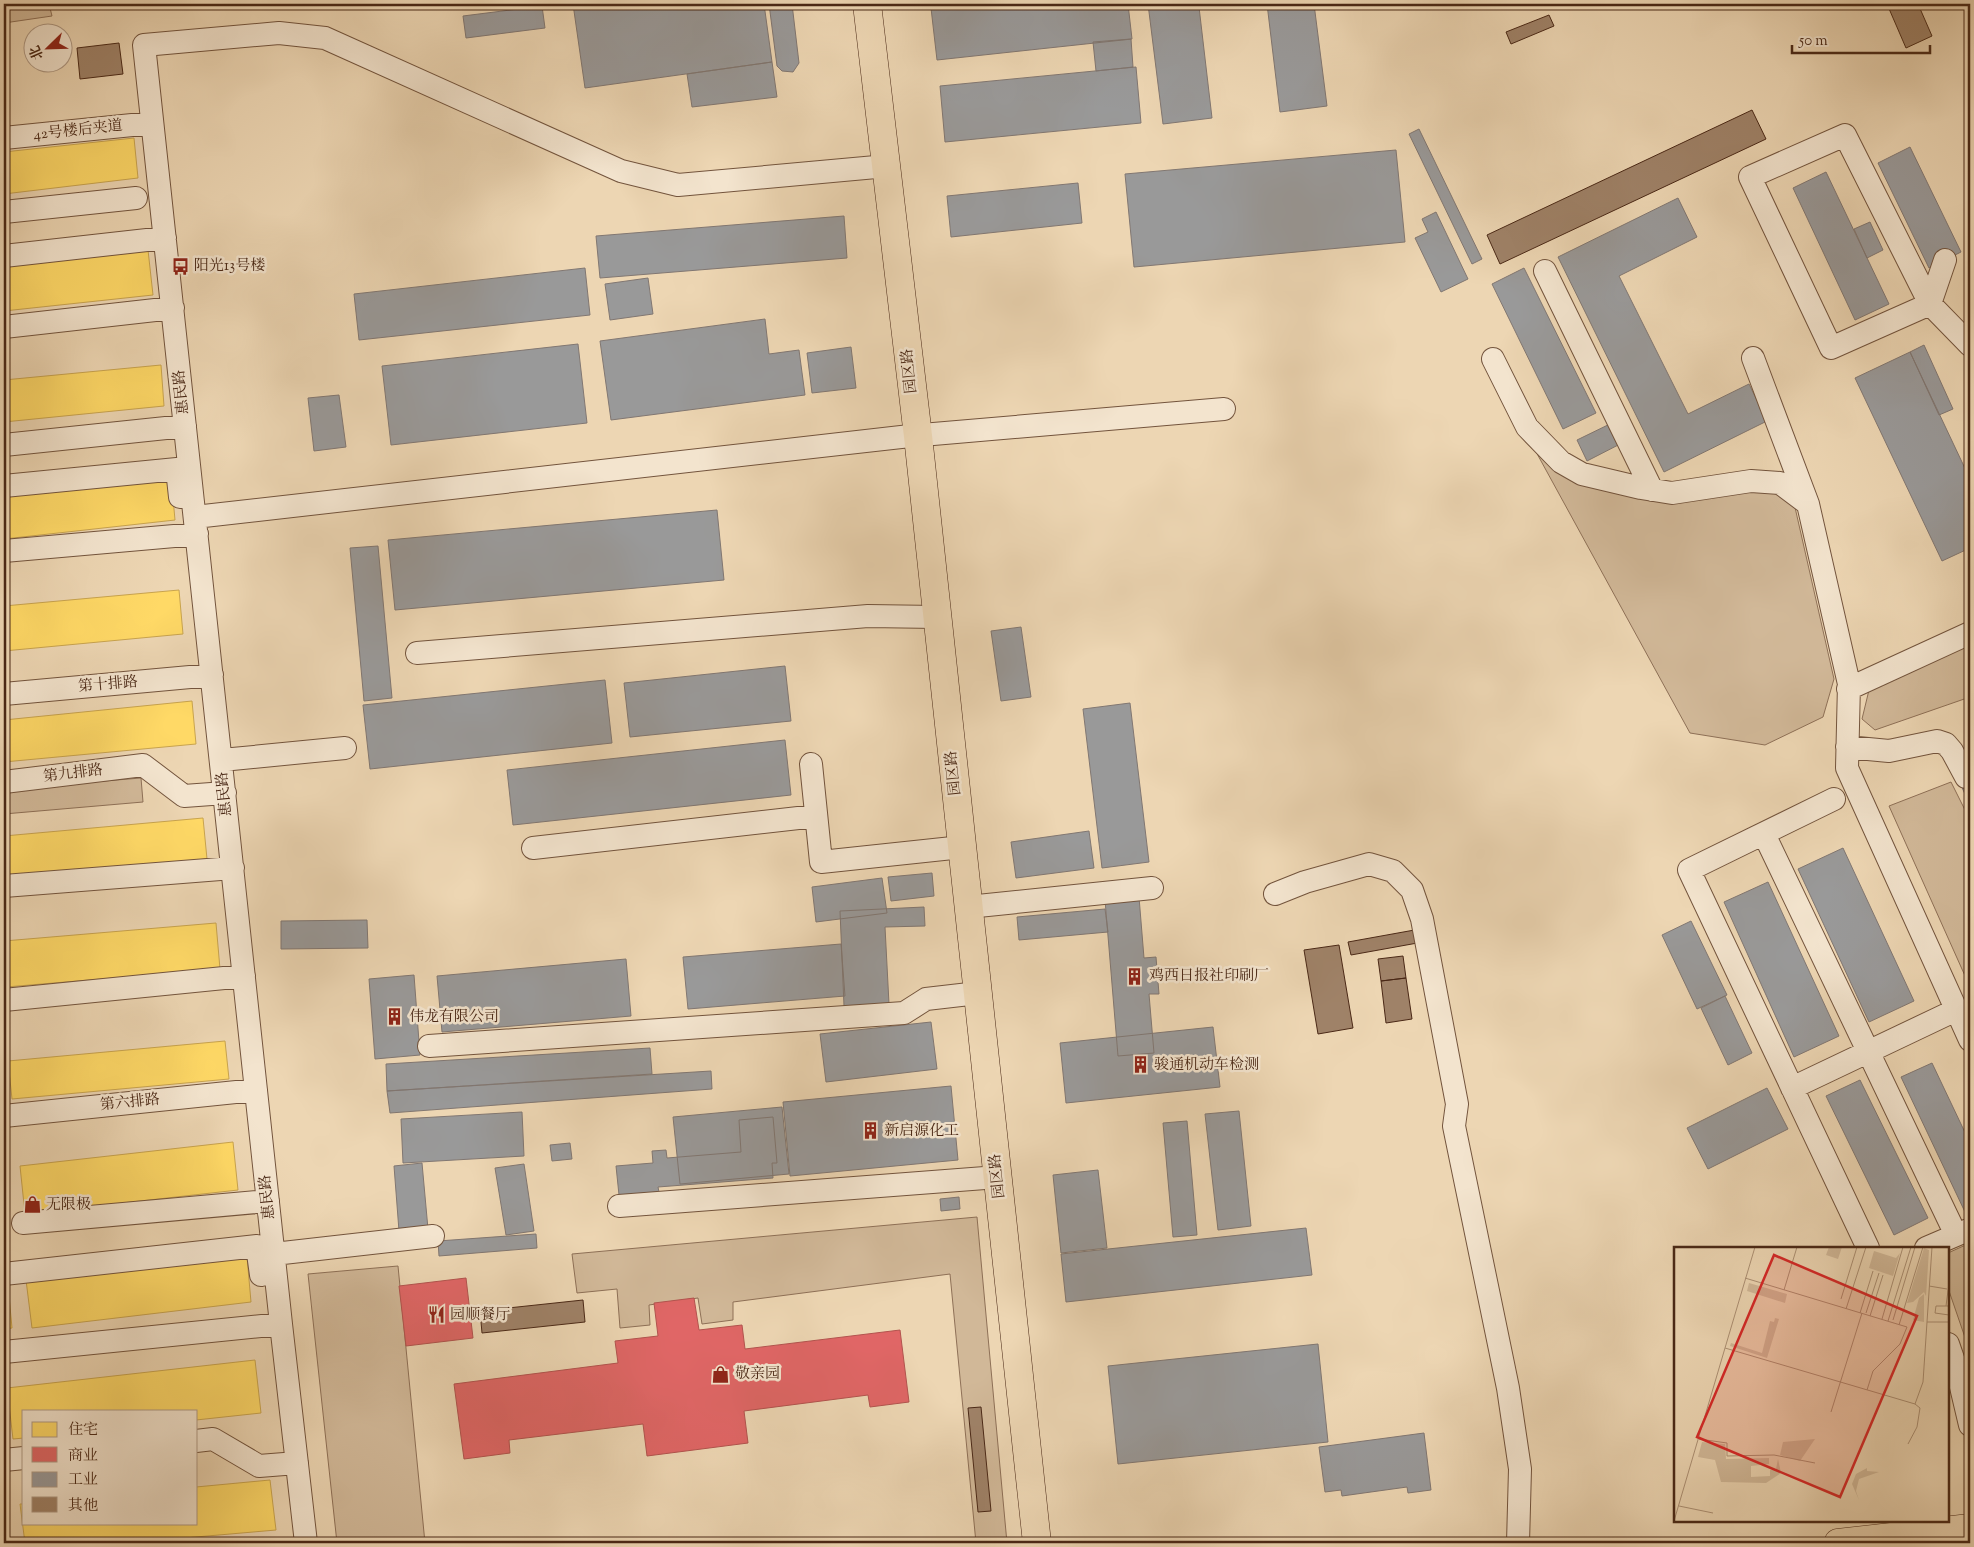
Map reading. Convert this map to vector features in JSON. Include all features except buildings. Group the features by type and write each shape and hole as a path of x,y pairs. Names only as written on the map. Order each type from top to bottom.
{"highway":[{"name":"园区路","path":"867,4 918,436 1037,1543"},
{"path":"1838,1543 1970,1528"}],"street":[{"name":"惠民路","path":"306,1543 297,1463 274,1325 274,1254 222,760 192,529 185,426 144,45 279,33 325,38 621,170 678,186 887,166"},
{"name":"42号楼后夹道","path":"4,138 152,123"},
{"path":"1945,260 1930,304 1831,348 1750,177 1845,135 1930,304 1970,344"},
{"path":"4,212 136,198"},
{"path":"4,256 165,238"},
{"path":"1545,271 1652,490"},
{"path":"4,327 173,308"},
{"path":"1753,358 1808,504 1848,689 1847,768 1970,1040"},
{"path":"1493,359 1527,427 1561,462 1582,474 1672,493 1751,481 1780,483 1808,504"},
{"path":"4,551 192,529 918,436 1224,409"},
{"path":"4,445 185,426"},
{"path":"4,486 177,469 192,529"},
{"path":"417,653 868,616 937,617"},
{"path":"1848,689 1970,633"},
{"name":"第十排路","path":"4,694 212,675"},
{"path":"1847,747 1889,751 1937,741 1946,744 1952,751 1966,777"},
{"path":"222,760 344,748"},
{"path":"811,764 821,862 962,846"},
{"name":"第九排路","path":"4,782 142,765 184,796 225,793"},
{"path":"1834,799 1689,870 1868,1247"},
{"path":"533,848 816,816"},
{"path":"1764,834 1868,1051 1963,1232 1928,1247"},
{"path":"1275,894 1305,882 1369,864 1393,871 1412,890 1422,919 1457,1104 1454,1126 1508,1388 1520,1470 1518,1543"},
{"path":"4,886 233,868"},
{"path":"968,907 1152,888"},
{"path":"4,1000 244,976"},
{"path":"428,1046 904,1013 926,999 978,993"},
{"path":"1792,1088 1956,1010"},
{"name":"第六排路","path":"4,1116 256,1090"},
{"path":"619,1206 998,1177"},
{"path":"13,1224 268,1201"},
{"path":"274,1254 433,1236"},
{"path":"4,1274 258,1246 274,1325 4,1352"},
{"path":"1949,1347 1958,1370 1970,1425"},
{"path":"198,1441 213,1439 259,1466 297,1463"},
{"path":"4,1460 22,1458"}],"shaded area":[{"path":"4,4 49,4 52,16 4,23"},
{"path":"1535,450 1584,482 1767,490 1794,503 1834,679 1823,717 1765,745 1690,733"},
{"path":"1970,643 1970,697 1875,730 1862,719 1869,690"},
{"path":"141,778 143,802 4,814 4,789"},
{"path":"1951,782 1970,820 1970,987 1889,806"},
{"path":"977,1217 1007,1543 976,1543 950,1274 733,1302 733,1320 702,1324 698,1298 649,1305 650,1325 620,1328 617,1289 577,1293 572,1254"},
{"path":"1970,1243 1970,1352 1949,1291 1949,1253"},
{"path":"398,1266 425,1543 337,1543 308,1274"}],"place":[{"name":"阳光13号楼","path":"180,266"},
{"name":"鸡西日报社印刷厂","path":"1135,976"},
{"name":"伟龙有限公司","path":"395,1017"},
{"name":"骏通机动车检测","path":"1140,1065"},
{"name":"新启源化工","path":"870,1131"},
{"name":"无限极","path":"32,1205"},
{"name":"园顺餐厅","path":"436,1315"},
{"name":"敬亲园","path":"721,1374"}]}
